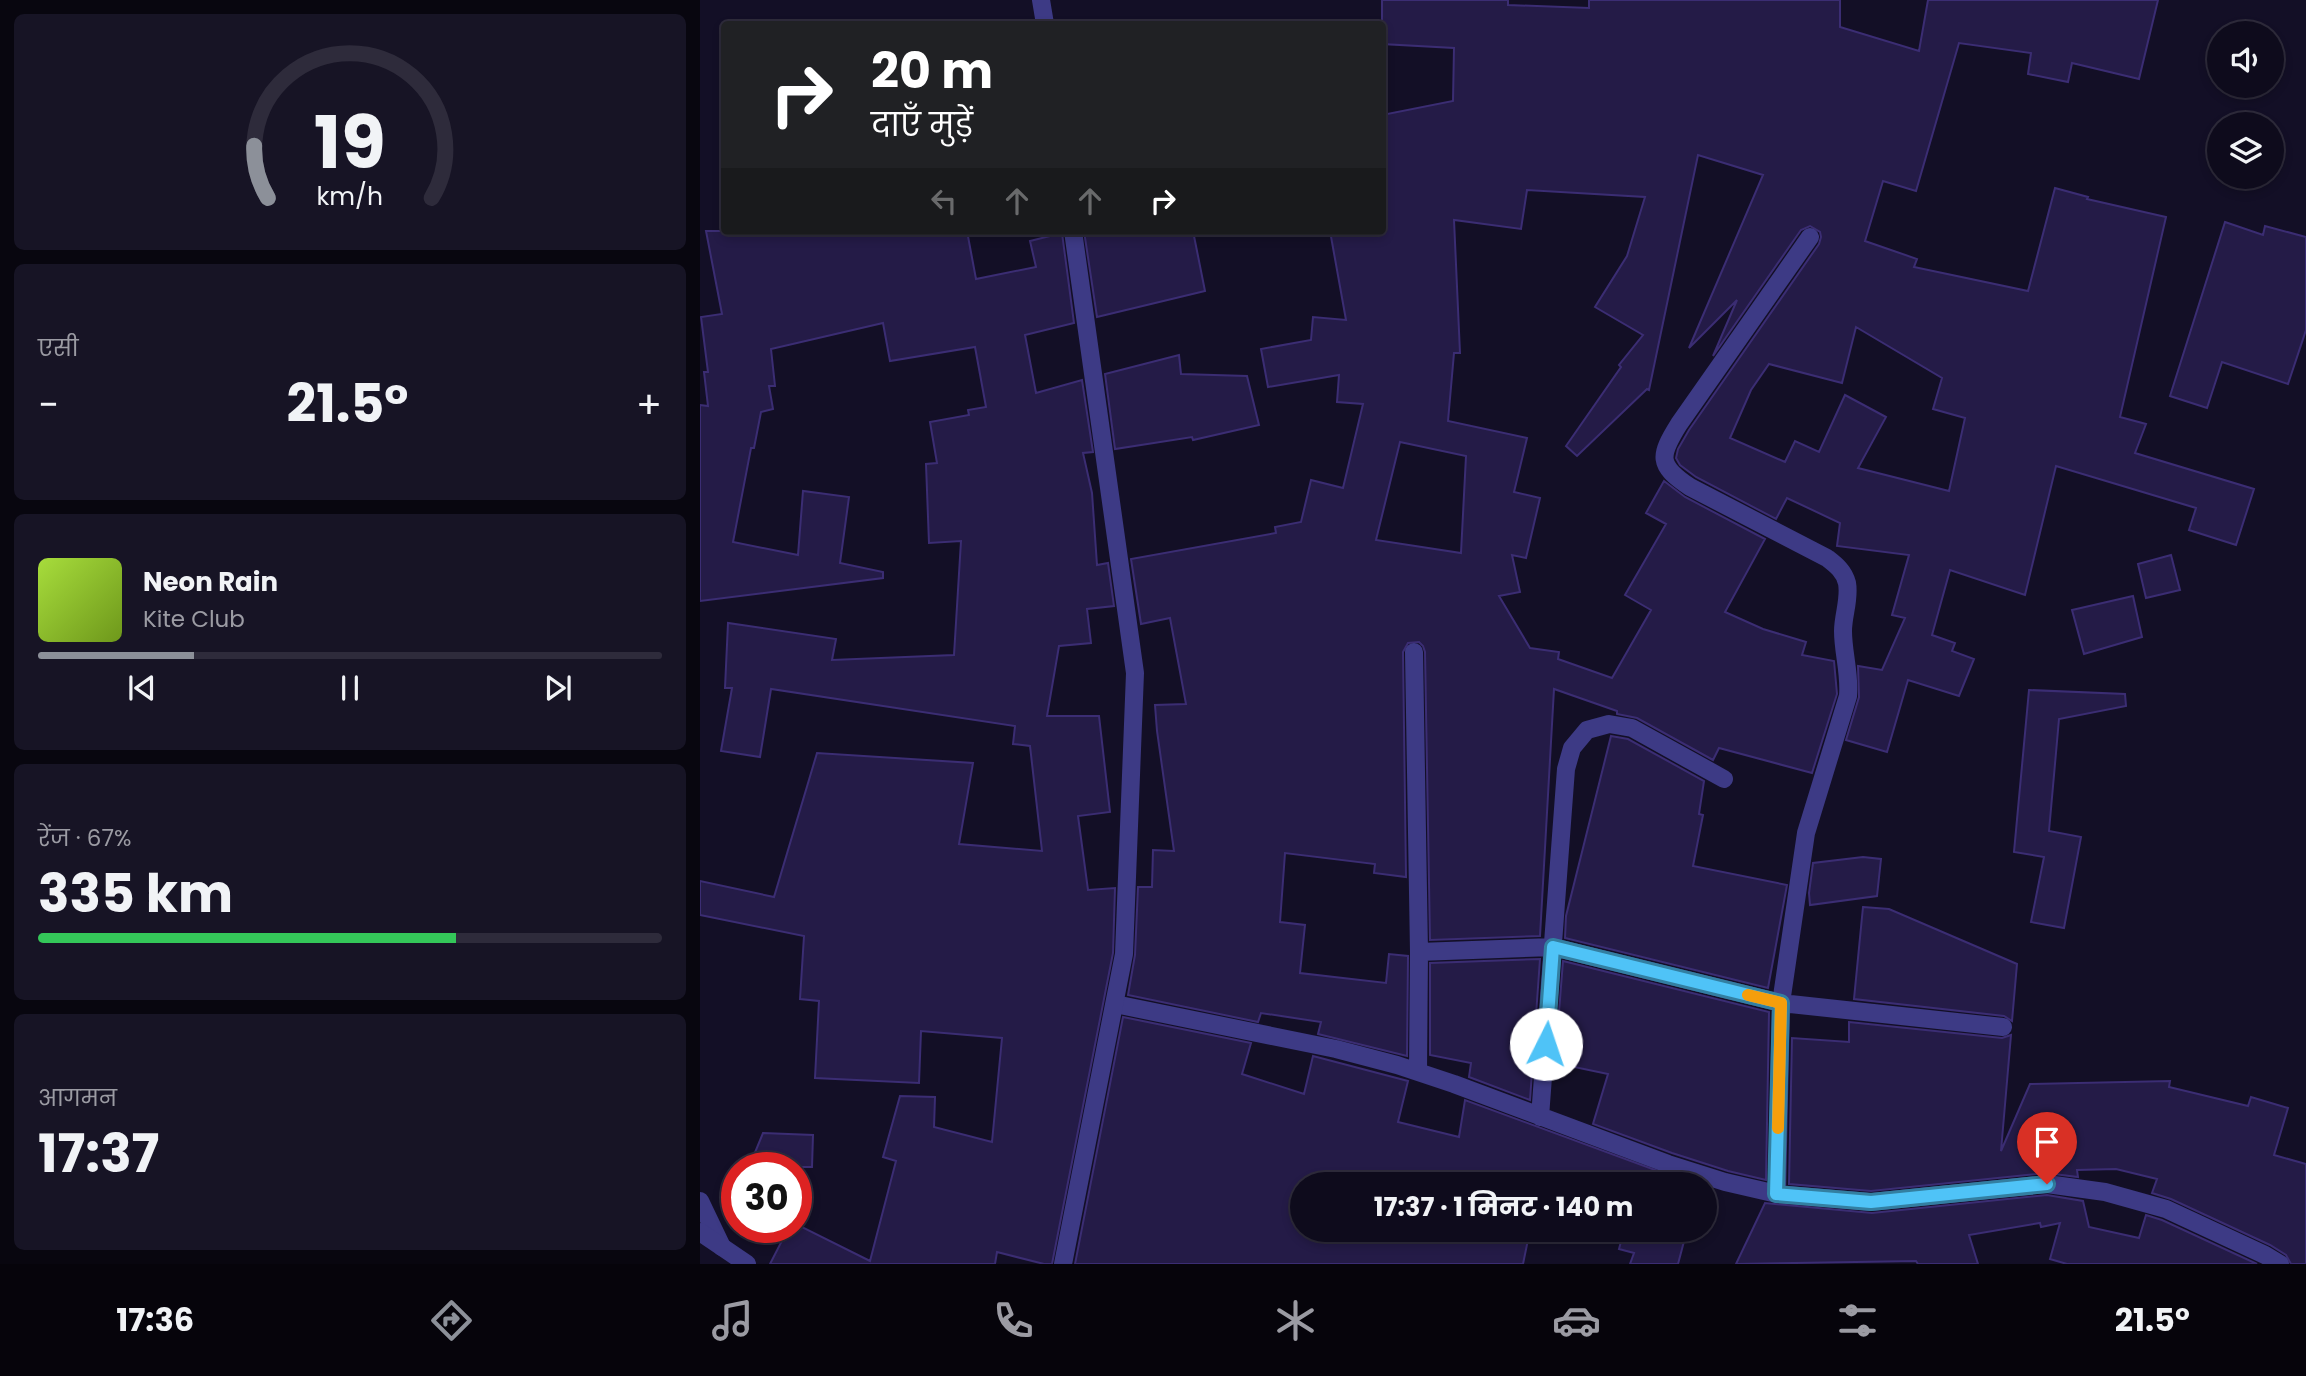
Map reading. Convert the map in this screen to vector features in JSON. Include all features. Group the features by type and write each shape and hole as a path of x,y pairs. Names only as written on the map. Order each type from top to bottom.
{"street":[{"path":"1041,0 1044,21"},
{"path":"1063,1264 1125,954 1135,673 1074,235"},
{"path":"1776,1194 1781,1003 1806,833 1847,696 1849,681 1843,628 1848,596 1846,580 1839,567 1827,558 1690,487 1672,475 1664,459 1666,445 1679,424 1810,237"},
{"path":"1414,652 1419,952 1418,1072"},
{"path":"1540,1117 1566,769 1572,748 1587,730 1609,724 1632,728 1724,779"},
{"path":"1419,952 1553,947 1781,1003 2003,1027"},
{"path":"1115,1004 1336,1049 1418,1072 1668,1164 1776,1194 1871,1202 2047,1184 2105,1192 2166,1209 2280,1264"},
{"path":"700,1201 722,1247"},
{"path":"700,1232 747,1264"}],"building":[{"path":"1382,0 1508,0 1508,5 1589,8 1589,0 1840,0 1840,27 1919,51 1928,0 2158,0 2139,79 2072,63 2068,82 2028,74 2031,53 1959,43 1916,191 1883,181 1865,241 1917,259 1914,267 2028,291 2055,188 2088,197 2087,199 2166,217 2120,417 2146,424 2135,453 2254,489 2236,545 2189,530 2196,508 2056,466 2025,595 1950,570 1932,635 1955,643 1952,651 1974,659 1959,696 1908,680 1887,752 1846,740 1859,697 1858,666 1882,670 1905,618 1892,615 1909,555 1837,546 1840,523 1787,498 1776,519 1696,477 1680,465 1676,458 1689,430 1819,244 1820,232 1810,226 1801,230 1713,356 1737,300 1689,348 1763,175 1698,155 1649,390 1577,456 1566,446 1621,367 1619,365 1643,335 1595,307 1627,256 1645,197 1527,190 1521,229 1454,220 1460,353 1454,353 1448,421 1527,438 1514,492 1540,498 1526,558 1512,555 1520,592 1499,596 1530,648 1559,652 1558,659 1612,678 1651,610 1625,595 1666,524 1646,513 1664,481 1685,497 1765,539 1725,612 1763,629 1806,642 1802,655 1834,661 1837,694 1812,773 1719,748 1713,760 1637,718 1617,714 1617,711 1554,689 1540,936 1430,940 1425,652 1419,642 1408,643 1403,652 1406,877 1374,873 1375,864 1285,853 1280,922 1305,925 1300,973 1386,983 1389,954 1408,956 1407,1056 1318,1034 1321,1022 1261,1013 1258,1022 1128,995 1135,955 1138,887 1152,887 1153,850 1174,851 1155,705 1186,704 1170,618 1141,624 1131,559 1276,533 1275,527 1301,522 1311,480 1343,488 1363,404 1337,402 1339,375 1268,387 1261,349 1311,340 1313,317 1346,320 1331,235 1386,235 1386,114 1453,101 1454,48 1386,44","holes":["1856,327 1942,378 1933,409 1965,418 1949,491 1858,468 1886,417 1845,395 1819,452 1795,441 1785,462 1730,438 1751,390 1769,364 1842,383","1400,442 1466,456 1461,553 1376,540"]},
{"path":"2225,222 2263,235 2265,226 2306,237 2306,330 2288,384 2222,362 2207,408 2170,396"},
{"path":"706,231 721,231 721,235 968,235 976,279 1036,267 1030,241 1062,235 1074,323 1025,335 1036,393 1082,380 1093,452 1083,453 1092,493 1097,565 1108,563 1114,606 1087,609 1091,643 1059,646 1047,716 1099,716 1110,812 1078,816 1088,890 1115,888 1113,953 1052,1264 997,1252 995,1264 770,1264 781,1243 812,1243 812,1232 870,1261 896,1161 883,1157 900,1096 935,1097 934,1127 992,1142 1002,1038 921,1031 919,1083 815,1078 819,1001 800,999 804,936 700,915 700,881 774,897 817,753 973,763 959,844 1042,851 1030,746 1013,744 1015,726 771,689 760,757 721,751 732,688 725,688 728,623 836,639 832,660 954,655 961,541 929,543 926,464 937,463 930,422 969,415 968,410 986,407 975,347 890,361 883,323 771,349 775,386 769,386 773,409 761,412 754,448 751,448 733,542 798,555 803,491 849,497 840,563 883,572 883,578 700,601 700,405 708,406 704,372 708,372 701,317 722,314"},
{"path":"1085,235 1194,235 1205,291 1097,317"},
{"path":"1179,355 1181,374 1247,376 1259,425 1193,440 1192,437 1115,449 1105,374"},
{"path":"2171,555 2180,590 2146,598 2138,564"},
{"path":"2133,596 2142,637 2084,654 2072,610"},
{"path":"2029,690 2125,694 2126,706 2059,719 2049,831 2081,837 2064,928 2031,922 2044,857 2014,852"},
{"path":"1611,736 1628,739 1704,781 1699,814 1703,815 1693,866 1787,885 1768,988 1565,938 1566,916"},
{"path":"1863,857 1881,859 1877,896 1810,905 1813,863"},
{"path":"1863,907 1889,909 2017,964 2012,1021 2004,1016 1854,999"},
{"path":"1540,959 1530,1100 1469,1077 1471,1063 1430,1055 1430,963"},
{"path":"1563,961 1769,1012 1766,1180 1672,1153 1593,1124 1608,1074 1555,1063"},
{"path":"1123,1017 1251,1043 1242,1074 1304,1094 1313,1056 1408,1081 1398,1122 1459,1137 1465,1100 1661,1172 1290,1172 1290,1242 1528,1242 1523,1264 1075,1264"},
{"path":"1849,1022 2002,1038 2011,1035 2001,1151 2030,1084 2170,1081 2169,1087 2248,1106 2251,1097 2288,1108 2274,1155 2306,1164 2306,1264 2291,1264 2286,1255 2270,1245 2171,1199 2152,1193 2157,1179 2116,1169 2077,1170 2078,1177 2046,1173 1871,1191 1789,1184 1792,1038 1849,1042"},
{"path":"763,1133 813,1135 812,1167 812,1152 755,1152"},
{"path":"2047,1195 2083,1201 2089,1227 2139,1238 2146,1215 2257,1264 2067,1264 2050,1259 2060,1223 2041,1227 2040,1223 1969,1235 1978,1264 1918,1264 1916,1261 1736,1264 1765,1203 1872,1213"},
{"path":"1621,1242 1684,1242 1678,1264 1630,1264 1634,1253 1619,1249"}],"slow traffic":[{"path":"1748,995 1781,1003 1778,1128"}],"route":[{"path":"1546,1044 1553,947 1781,1003 1776,1194 1871,1202 2047,1184"}]}
